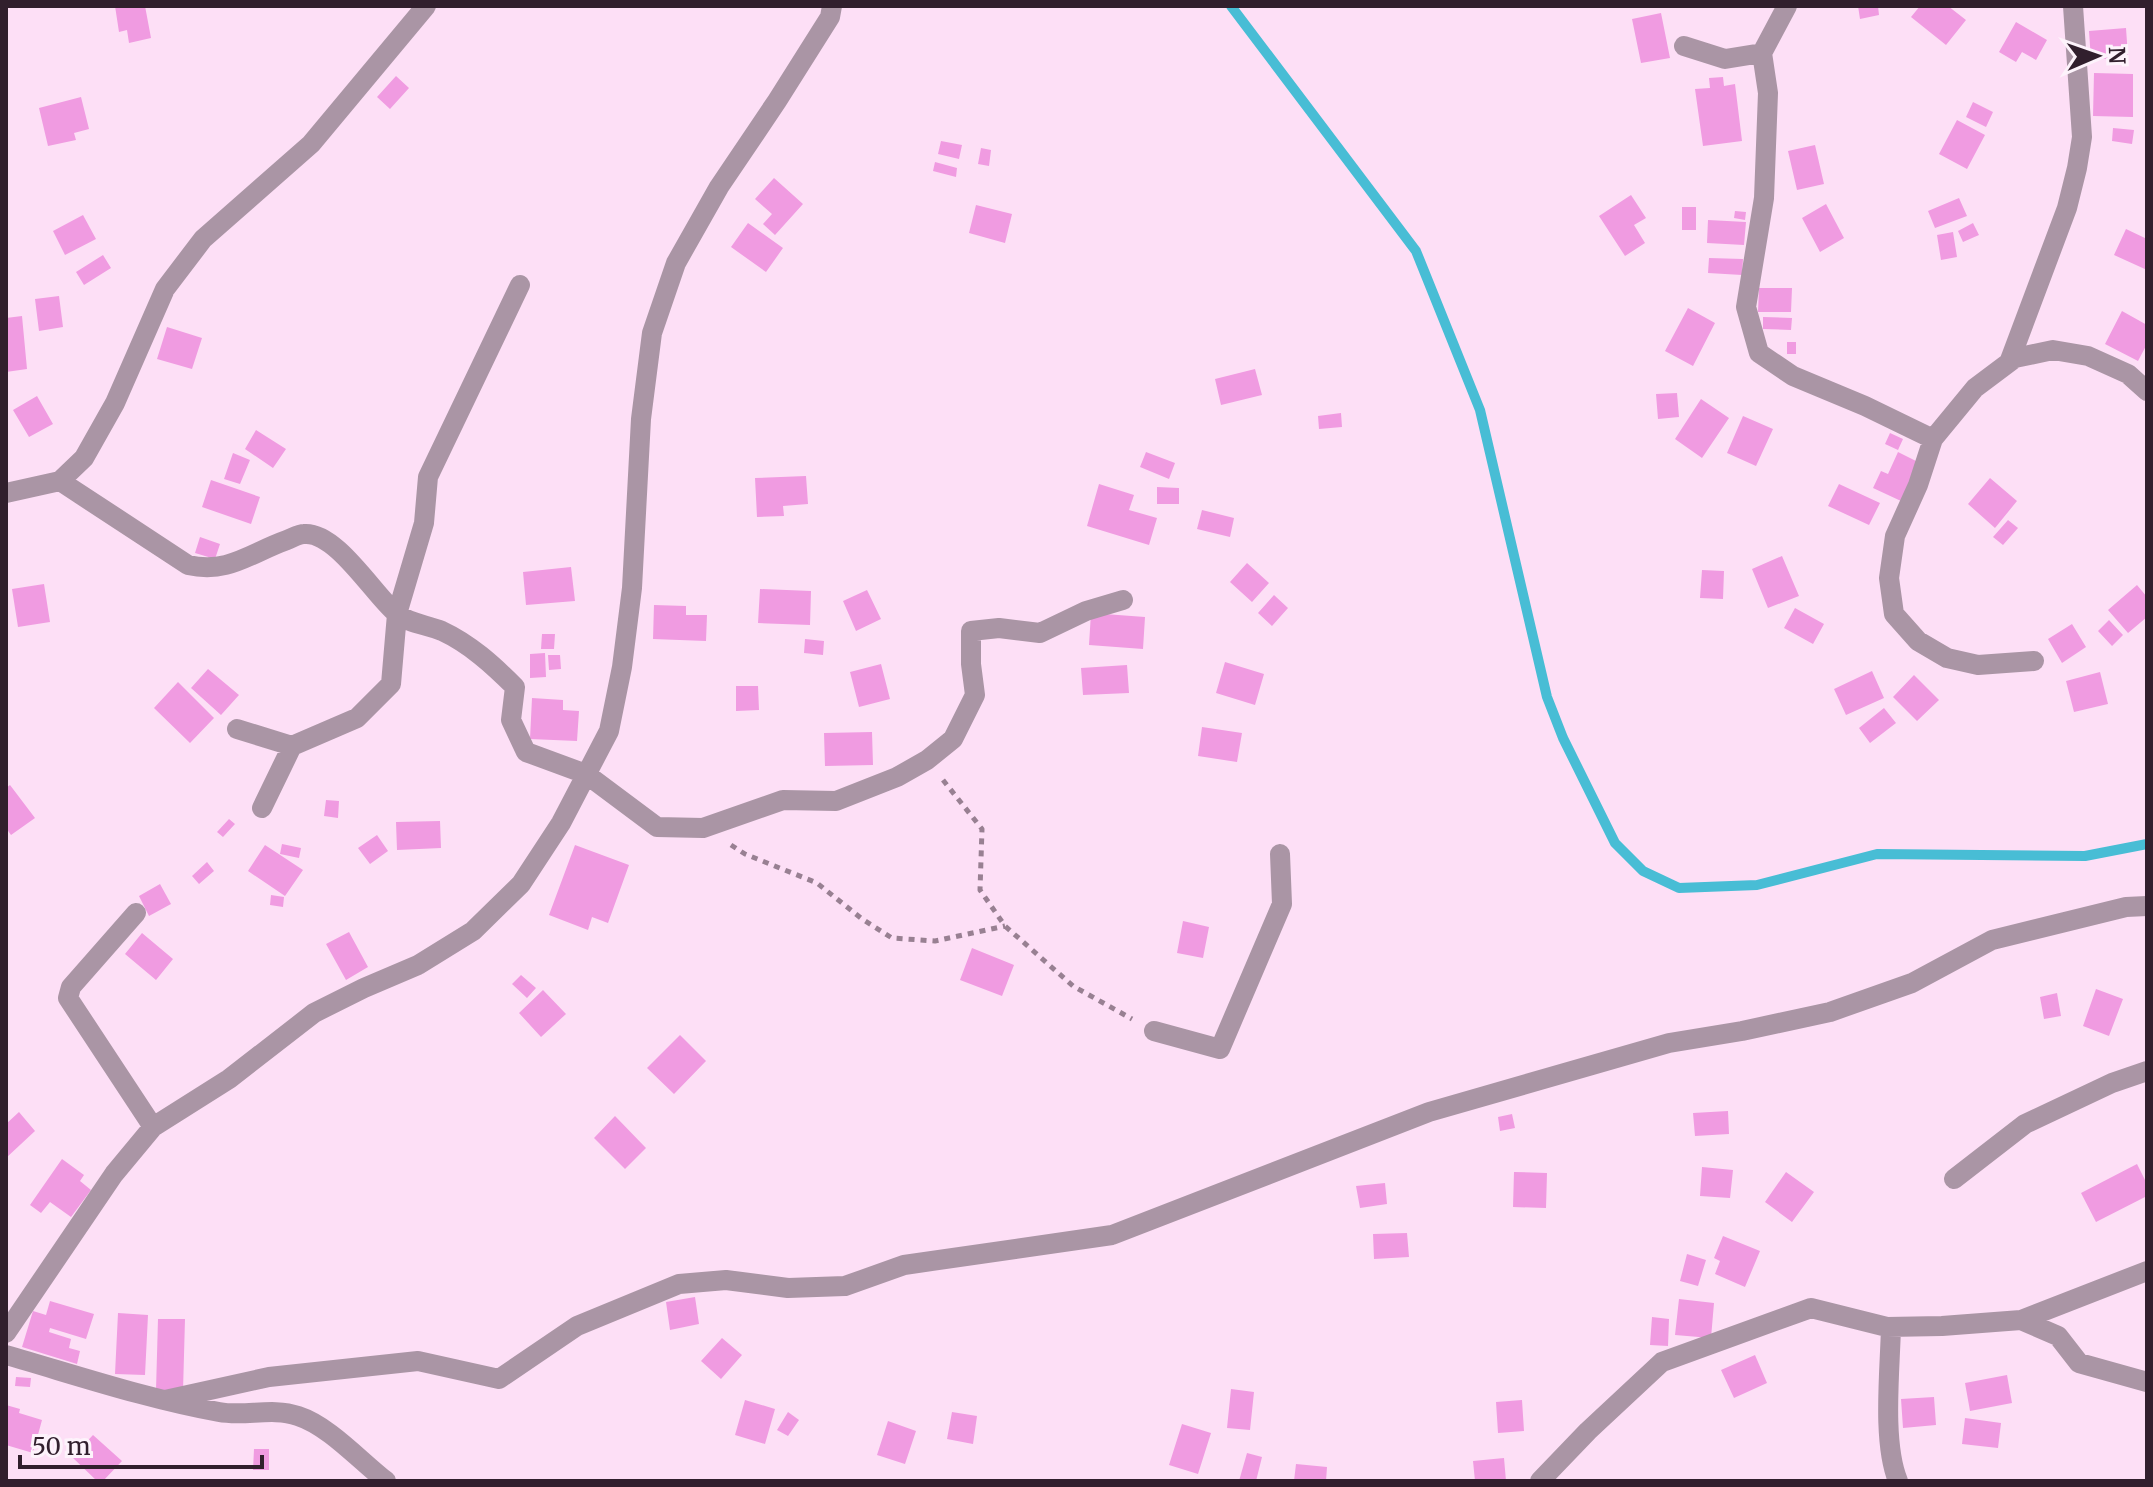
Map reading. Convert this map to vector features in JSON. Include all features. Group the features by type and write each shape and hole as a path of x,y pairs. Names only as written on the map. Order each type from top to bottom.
{"street":[{"path":"6,493 60,481 84,458 115,403 165,289 203,239 311,144 426,6"},
{"path":"6,1333 114,1174 153,1127 229,1079 314,1013 418,965 473,931 521,884 561,823 609,731 622,667 632,588 641,419 652,333 676,263 719,187 830,17 832,6"},
{"path":"1787,6 1762,53 1768,93 1764,198 1746,307 1759,353 1793,376 1933,439"},
{"path":"2010,360 2067,208 2082,137 2073,6"},
{"path":"1684,46 1725,59 1762,53"},
{"path":"237,729 292,746 357,718 391,684 397,614 424,523 428,477 520,285"},
{"path":"2034,661 1978,665 1947,658 1918,641 1894,614 1889,578 1895,536 1918,485 1933,439 1975,388 2010,360 2053,350 2088,356 2128,374 2147,391"},
{"path":"60,481 188,565 208,569 231,565 306,533 326,540 373,585 397,614 444,632 484,657 515,687 511,720 526,752 586,774 657,827 703,828 783,800 836,801 897,777 927,760 953,739 975,695 971,631 999,628 1040,633 1086,611 1123,600"},
{"path":"262,808 292,746"},
{"path":"1154,1031 1220,1049 1282,904 1280,854"},
{"path":"165,1400 269,1377 418,1361 499,1379 577,1326 679,1284 726,1280 788,1288 845,1286 904,1265 1112,1235 1429,1112 1669,1043 1830,1012 1912,983 1992,940 2126,907 2147,906"},
{"path":"136,913 71,987 68,998 153,1127"},
{"path":"1954,1179 2025,1124 2112,1083 2147,1071"},
{"path":"1540,1481 1662,1362 1811,1308 1891,1327 2021,1320 2147,1271"},
{"path":"2021,1320 2058,1336 2079,1363 2147,1382"},
{"path":"1891,1327 1889,1401 1892,1466 1898,1481"},
{"path":"6,1355 165,1400 223,1413 271,1411 298,1416 328,1431 386,1481"}],"path":[{"path":"927,760 982,829 980,890 1005,926 1073,986 1154,1031"},
{"path":"703,828 745,854 817,883 862,919 892,938 935,941 1005,926"}],"building":[{"path":"115,6 145,6 151,38 129,43 127,30 119,32"},
{"path":"1858,6 1878,6 1879,15 1860,19"},
{"path":"1920,6 1948,6 1966,20 1946,45 1911,17"},
{"path":"1661,13 1670,58 1641,63 1632,19"},
{"path":"2016,22 2047,40 2036,60 2022,52 2016,62 1999,52"},
{"path":"2126,28 2128,57 2091,60 2089,31"},
{"path":"2094,73 2133,74 2133,117 2093,116"},
{"path":"396,76 409,88 390,109 377,97"},
{"path":"1723,77 1724,86 1735,84 1742,141 1703,146 1695,89 1710,88 1709,78"},
{"path":"81,97 89,129 74,133 76,140 48,146 39,108"},
{"path":"1973,102 1993,112 1986,127 1966,117"},
{"path":"1957,120 1985,135 1967,169 1939,154"},
{"path":"2113,128 2134,130 2132,144 2112,141"},
{"path":"941,141 962,145 959,159 938,154"},
{"path":"1815,145 1824,184 1797,190 1788,151"},
{"path":"981,148 991,150 989,166 978,164"},
{"path":"935,162 957,168 956,177 933,171"},
{"path":"774,178 803,204 775,235 763,224 772,214 755,199"},
{"path":"1631,195 1646,218 1634,225 1645,243 1625,256 1599,216"},
{"path":"1959,198 1967,216 1935,228 1928,211"},
{"path":"1826,204 1844,238 1820,252 1802,218"},
{"path":"976,205 1012,214 1005,243 969,233"},
{"path":"1682,207 1696,207 1696,230 1682,230"},
{"path":"1735,211 1746,212 1745,220 1734,218"},
{"path":"83,215 96,239 65,255 53,231"},
{"path":"1708,220 1746,222 1744,245 1707,243"},
{"path":"748,223 783,248 766,272 731,247"},
{"path":"1973,223 1979,235 1963,242 1958,231"},
{"path":"2126,229 2147,239 2147,270 2114,255"},
{"path":"1953,232 1957,257 1941,260 1937,235"},
{"path":"103,255 111,268 84,285 76,272"},
{"path":"1709,258 1743,259 1742,275 1708,273"},
{"path":"1759,288 1792,288 1791,312 1758,312"},
{"path":"59,296 63,327 39,331 35,299"},
{"path":"1688,308 1715,323 1693,366 1665,351"},
{"path":"2122,311 2147,325 2147,344 2138,361 2105,344"},
{"path":"22,316 27,369 6,372 6,318"},
{"path":"1763,317 1792,318 1791,330 1763,329"},
{"path":"167,327 202,338 192,369 157,359"},
{"path":"1787,342 1796,342 1796,354 1787,354"},
{"path":"1255,369 1262,395 1221,405 1215,379"},
{"path":"1677,393 1679,417 1658,419 1656,394"},
{"path":"37,396 53,424 29,437 13,410"},
{"path":"1701,399 1729,418 1702,458 1675,439"},
{"path":"1341,413 1342,427 1319,429 1318,416"},
{"path":"1743,416 1773,429 1756,466 1727,453"},
{"path":"256,430 286,449 273,468 245,449"},
{"path":"1890,433 1903,439 1898,450 1885,444"},
{"path":"1146,452 1175,463 1169,479 1140,467"},
{"path":"1898,452 1918,462 1901,501 1873,488 1881,471 1888,474"},
{"path":"233,453 250,460 240,484 224,479"},
{"path":"806,476 808,504 783,506 784,516 757,517 755,478"},
{"path":"1990,478 2017,501 1995,528 1968,504"},
{"path":"211,480 260,497 251,524 202,507"},
{"path":"1099,484 1134,495 1129,510 1157,518 1149,545 1087,526"},
{"path":"1839,484 1880,503 1869,525 1828,506"},
{"path":"1157,487 1179,488 1179,504 1157,504"},
{"path":"1202,510 1234,518 1230,537 1197,529"},
{"path":"2008,520 2018,528 2003,545 1993,537"},
{"path":"200,537 220,544 215,559 195,553"},
{"path":"1782,556 1799,596 1768,608 1752,569"},
{"path":"1247,563 1269,583 1252,602 1230,582"},
{"path":"571,567 575,601 526,605 523,572"},
{"path":"1702,570 1724,571 1723,599 1700,598"},
{"path":"44,584 50,622 18,627 12,589"},
{"path":"2137,585 2147,597 2147,617 2128,633 2108,610"},
{"path":"760,589 811,591 810,625 758,623"},
{"path":"867,590 881,619 856,631 843,601"},
{"path":"1274,595 1288,608 1272,626 1258,613"},
{"path":"654,605 686,606 686,615 707,615 706,641 653,639"},
{"path":"1795,608 1824,624 1813,644 1784,628"},
{"path":"1091,613 1145,617 1143,649 1089,645"},
{"path":"2109,620 2123,635 2112,646 2098,631"},
{"path":"2072,624 2086,647 2062,663 2048,639"},
{"path":"542,634 555,634 554,649 541,649"},
{"path":"805,639 824,641 823,655 804,653"},
{"path":"545,653 546,677 530,678 530,654"},
{"path":"548,655 560,655 561,669 549,670"},
{"path":"1225,662 1264,674 1255,705 1216,693"},
{"path":"881,664 890,699 859,707 850,672"},
{"path":"1127,665 1129,693 1083,695 1081,668"},
{"path":"208,669 239,695 221,715 191,688"},
{"path":"1872,671 1884,698 1846,715 1834,689"},
{"path":"2100,672 2108,704 2074,712 2066,681"},
{"path":"1914,675 1939,700 1917,721 1893,697"},
{"path":"178,682 214,718 190,743 154,708"},
{"path":"736,686 758,686 759,710 736,711"},
{"path":"532,698 563,700 563,710 579,711 577,741 530,739"},
{"path":"1884,708 1896,723 1870,743 1859,728"},
{"path":"1202,727 1242,733 1237,762 1198,756"},
{"path":"872,732 873,765 825,766 824,733"},
{"path":"10,785 35,818 11,835 6,828 6,788"},
{"path":"326,800 339,801 338,818 324,816"},
{"path":"229,819 235,824 223,837 217,832"},
{"path":"440,821 441,848 397,850 396,822"},
{"path":"377,835 388,851 370,864 358,848"},
{"path":"282,844 301,848 299,858 280,854"},
{"path":"265,845 303,870 285,896 248,871"},
{"path":"575,845 629,865 608,923 592,917 588,930 549,915"},
{"path":"207,862 214,871 199,884 192,876"},
{"path":"160,884 171,904 149,916 139,896"},
{"path":"271,895 284,897 283,907 270,905"},
{"path":"1183,921 1209,927 1203,958 1177,953"},
{"path":"349,932 368,967 346,980 326,944"},
{"path":"142,933 173,959 156,980 125,954"},
{"path":"972,948 1014,965 1002,996 960,980"},
{"path":"521,975 536,988 527,998 512,984"},
{"path":"2096,989 2123,999 2109,1036 2083,1026"},
{"path":"543,990 566,1014 541,1037 519,1013"},
{"path":"2057,993 2061,1016 2044,1019 2040,997"},
{"path":"680,1035 706,1061 674,1094 647,1068"},
{"path":"1728,1111 1729,1134 1695,1136 1693,1113"},
{"path":"19,1112 35,1131 6,1158 6,1124"},
{"path":"1512,1114 1515,1128 1500,1131 1498,1117"},
{"path":"615,1116 646,1148 625,1169 594,1138"},
{"path":"62,1159 84,1175 80,1181 91,1190 71,1217 50,1202 41,1213 30,1205"},
{"path":"2137,1164 2147,1184 2147,1196 2096,1222 2081,1193"},
{"path":"1702,1167 1733,1170 1730,1198 1700,1196"},
{"path":"1514,1172 1547,1173 1546,1208 1513,1207"},
{"path":"1786,1172 1814,1192 1792,1222 1765,1202"},
{"path":"1385,1183 1387,1204 1360,1208 1356,1186"},
{"path":"1407,1233 1409,1257 1374,1259 1373,1234"},
{"path":"1723,1236 1760,1251 1745,1287 1715,1274 1720,1261 1714,1258"},
{"path":"1687,1254 1706,1260 1698,1286 1680,1281"},
{"path":"695,1297 699,1324 670,1330 666,1302"},
{"path":"1679,1299 1714,1303 1711,1338 1675,1335"},
{"path":"50,1301 94,1314 86,1339 50,1328 49,1332 71,1339 69,1348 80,1351 77,1364 22,1347 33,1311 46,1315"},
{"path":"118,1313 148,1315 145,1375 115,1374"},
{"path":"1652,1317 1669,1319 1668,1346 1650,1345"},
{"path":"158,1319 185,1319 183,1391 156,1390"},
{"path":"722,1338 742,1355 721,1379 701,1361"},
{"path":"1755,1355 1767,1383 1734,1398 1721,1370"},
{"path":"2007,1375 2012,1403 1970,1411 1965,1383"},
{"path":"16,1377 31,1378 30,1387 15,1386"},
{"path":"1231,1389 1254,1392 1250,1430 1227,1428"},
{"path":"1934,1397 1936,1425 1903,1428 1901,1399"},
{"path":"745,1400 775,1409 765,1444 735,1435"},
{"path":"1522,1400 1524,1431 1498,1433 1496,1402"},
{"path":"6,1405 42,1420 33,1453 6,1445"},
{"path":"788,1412 799,1420 788,1436 777,1430"},
{"path":"952,1412 977,1416 973,1444 947,1439"},
{"path":"1965,1418 2001,1423 1998,1448 1962,1444"},
{"path":"888,1421 916,1431 905,1464 877,1455"},
{"path":"1182,1424 1211,1433 1198,1474 1169,1465"},
{"path":"93,1435 122,1461 103,1481 97,1481 72,1457"},
{"path":"254,1449 269,1449 269,1470 253,1470"},
{"path":"1247,1453 1262,1457 1256,1481 1239,1481"},
{"path":"1504,1458 1506,1481 1475,1481 1473,1461"},
{"path":"1296,1464 1327,1467 1326,1481 1294,1481"}],"waterway":[{"path":"1231,6 1416,251 1480,410 1547,697 1563,738 1615,843 1643,871 1679,888 1757,885 1877,854 2085,856 2147,844"}]}
